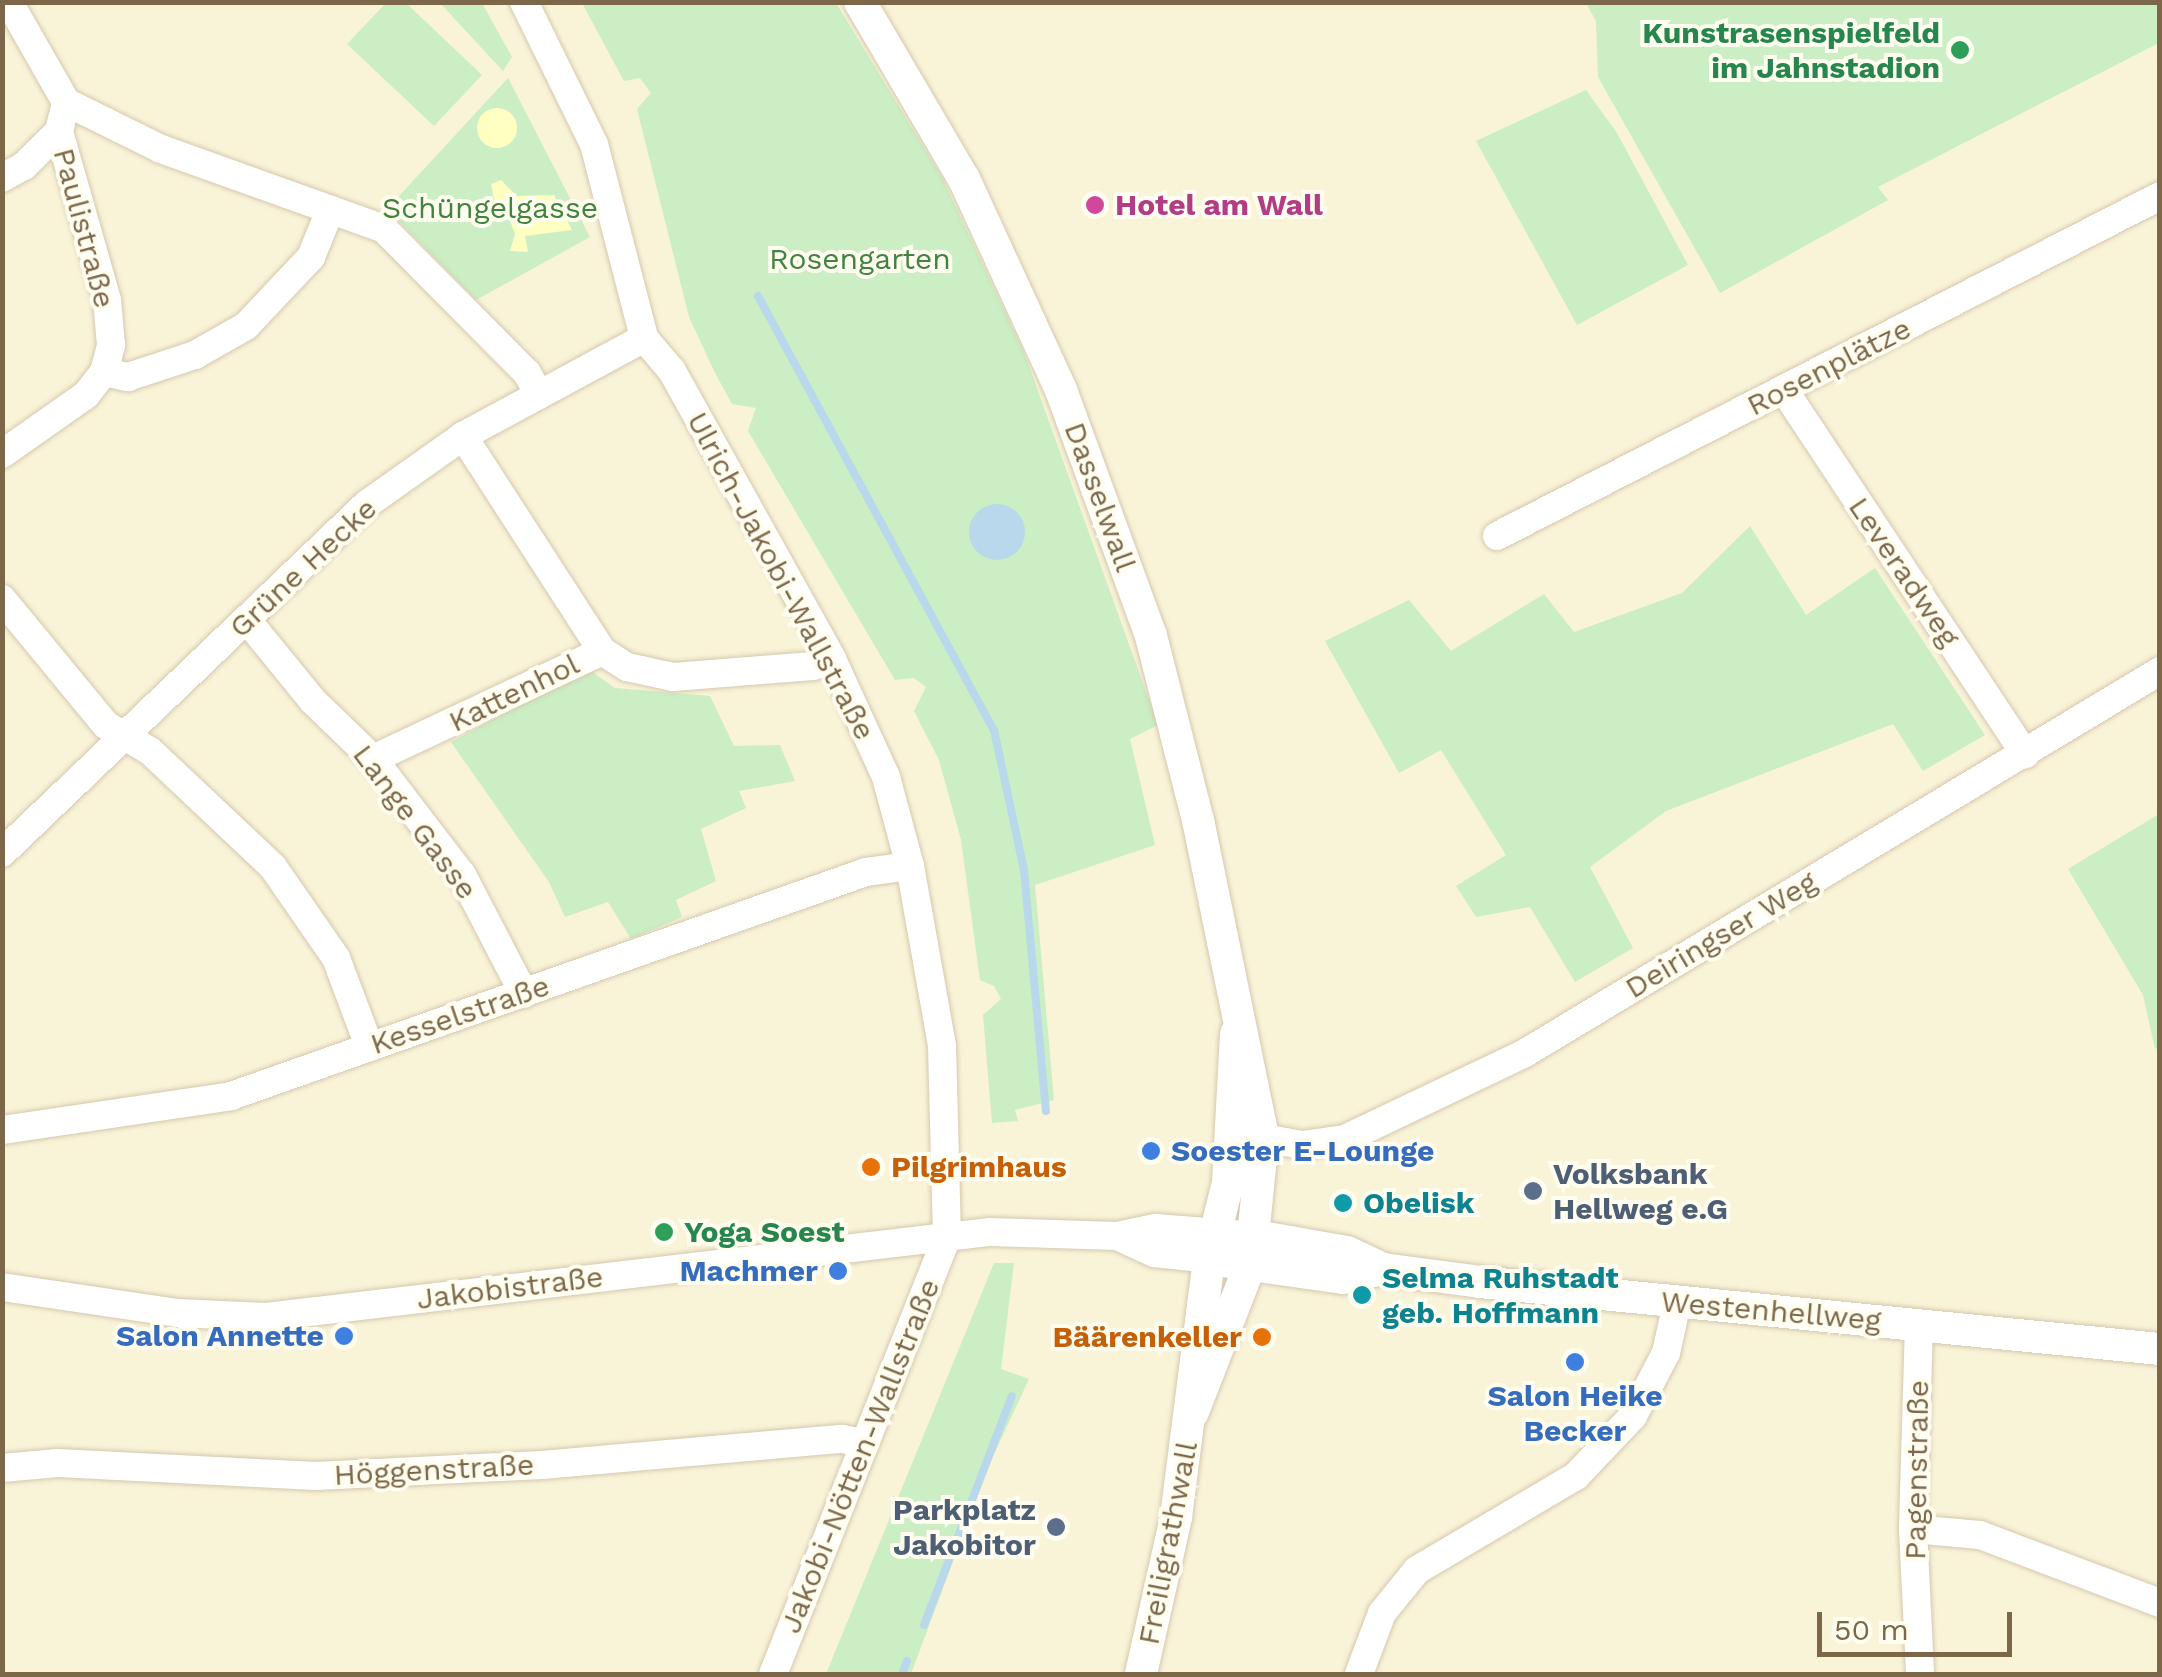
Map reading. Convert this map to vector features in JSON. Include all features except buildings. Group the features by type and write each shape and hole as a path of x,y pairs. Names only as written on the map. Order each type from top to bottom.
{"street":[{"path":"9,2 66,102 161,149 330,213 384,229 527,374 539,395"},
{"name":"Ulrich-Jakobi-Wallstraße","path":"524,2 594,144 644,338 672,370 832,658 886,777 910,866 942,1046 948,1237"},
{"name":"Dasselwall","path":"860,2 964,179 1086,452 1168,695 1236,1029 1256,1080 1264,1138 1253,1250"},
{"path":"2,178 24,166 59,131 66,102"},
{"name":"Paulistraße","path":"59,131 107,300 111,345 104,372"},
{"name":"Rosenplätze","path":"1497,536 2160,196"},
{"path":"2,454 86,395 104,372 128,377 194,356 246,326 311,257 330,213"},
{"name":"Grüne Hecke","path":"2,853 127,738 367,504 463,436 644,338"},
{"name":"Leveradweg","path":"1784,390 2025,754"},
{"path":"463,436 602,651"},
{"path":"2,599 106,724 223,814 273,867 336,958 369,1046"},
{"name":"Lange Gasse","path":"247,620 313,701 373,759 462,875 524,994"},
{"name":"Kattenhol","path":"373,759 602,651 626,667 673,677 813,666 832,658"},
{"name":"Deiringser Weg","path":"1264,1138 1302,1145 1345,1139 1525,1053 2160,671"},
{"name":"Kesselstraße","path":"2,1130 232,1096 866,872 910,866"},
{"name":"Dasselwall","path":"1213,1245 1228,1182 1236,1029"},
{"name":"Jakobistraße","path":"2,1287 178,1313 266,1317 1018,1231 1117,1236 1154,1253 1213,1245"},
{"name":"Jakobi-Nötten-Wallstraße","path":"773,1674 948,1237"},
{"name":"Westenhellweg","path":"1213,1245 1347,1252 1383,1269 1677,1303 2160,1349"},
{"name":"Freiligrathwall","path":"1141,1674 1193,1412 1213,1245"},
{"name":"Freiligrathwall","path":"1193,1412 1253,1250"},
{"path":"1359,1674 1382,1614 1417,1570 1576,1476 1633,1416 1666,1353 1677,1303"},
{"name":"Pagenstraße","path":"1919,1324 1913,1529 1920,1674"},
{"name":"Höggenstraße","path":"2,1468 58,1462 316,1476 542,1465 842,1438 864,1442"},
{"path":"1913,1529 1980,1536 2160,1603"}],"shaded area":[{"path":"3,3 662,3 1130,738 1157,725 1024,352 942,177 836,3 1840,3 1952,149 2159,43 2159,1674 3,1674"}],"green space":[{"path":"386,3 406,3 482,75 434,126 347,44"},
{"path":"440,3 482,3 512,57 503,71"},
{"name":"Rosengarten","path":"582,3 836,3 942,177 1024,352 1158,725 1130,739 1155,845 1035,885 1054,1100 1015,1110 1018,1121 992,1123 983,1015 1001,999 994,986 980,980 961,840 939,760 914,711 926,687 914,678 895,680 748,431 756,408 732,404 715,373 689,317 637,109 651,93 640,78 624,81"},
{"path":"1586,3 2159,3 2159,43 1878,187 1888,200 1720,293 1598,77 1596,21"},
{"name":"Schüngelgasse","path":"508,78 590,237 476,300 387,209"},
{"path":"1586,90 1617,133 1688,265 1577,325 1476,141"},
{"path":"1750,526 1806,615 1875,568 1985,735 1923,771 1893,724 1666,811 1590,867 1633,948 1575,982 1530,907 1476,917 1456,886 1506,855 1441,750 1399,773 1325,641 1409,600 1451,651 1544,594 1574,632 1682,593"},
{"path":"588,669 615,688 710,696 734,746 780,745 795,781 739,791 746,808 701,829 716,881 676,900 682,917 631,939 608,902 565,917 549,882 451,742"},
{"path":"2159,814 2160,1046 2155,1049 2143,995 2068,869"},
{"path":"994,1263 1014,1263 1001,1369 1029,1379 989,1465 911,1674 826,1674"}],"sand":[{"path":"497,108 511,114 517,128 511,142 497,148 483,142 477,128 483,114"},
{"path":"501,180 517,196 554,195 572,230 525,236 528,252 510,251 515,234 509,218 518,211 509,202 502,210 494,199 491,184"}],"water":[{"path":"997,504 1017,512 1025,532 1017,552 997,560 977,552 969,532 977,512"}],"waterway":[{"path":"758,296 994,730 1024,870 1046,1111"},
{"path":"924,1625 1012,1396"},
{"path":"902,1674 907,1661"}],"place":[{"name":"Kunstrasenspielfeld im Jahnstadion","path":"1960,50"},
{"name":"Hotel am Wall","path":"1095,205"},
{"name":"Soester E-Lounge","path":"1151,1151"},
{"name":"Pilgrimhaus","path":"871,1167"},
{"name":"Volksbank Hellweg e.G","path":"1533,1191"},
{"name":"Obelisk","path":"1343,1203"},
{"name":"Yoga Soest","path":"664,1232"},
{"name":"Machmer","path":"838,1271"},
{"name":"Selma Ruhstadt geb. Hoffmann","path":"1362,1295"},
{"name":"Salon Annette","path":"344,1336"},
{"name":"Bäärenkeller","path":"1262,1337"},
{"name":"Salon Heike Becker","path":"1575,1362"},
{"name":"Parkplatz Jakobitor","path":"1056,1527"}]}
